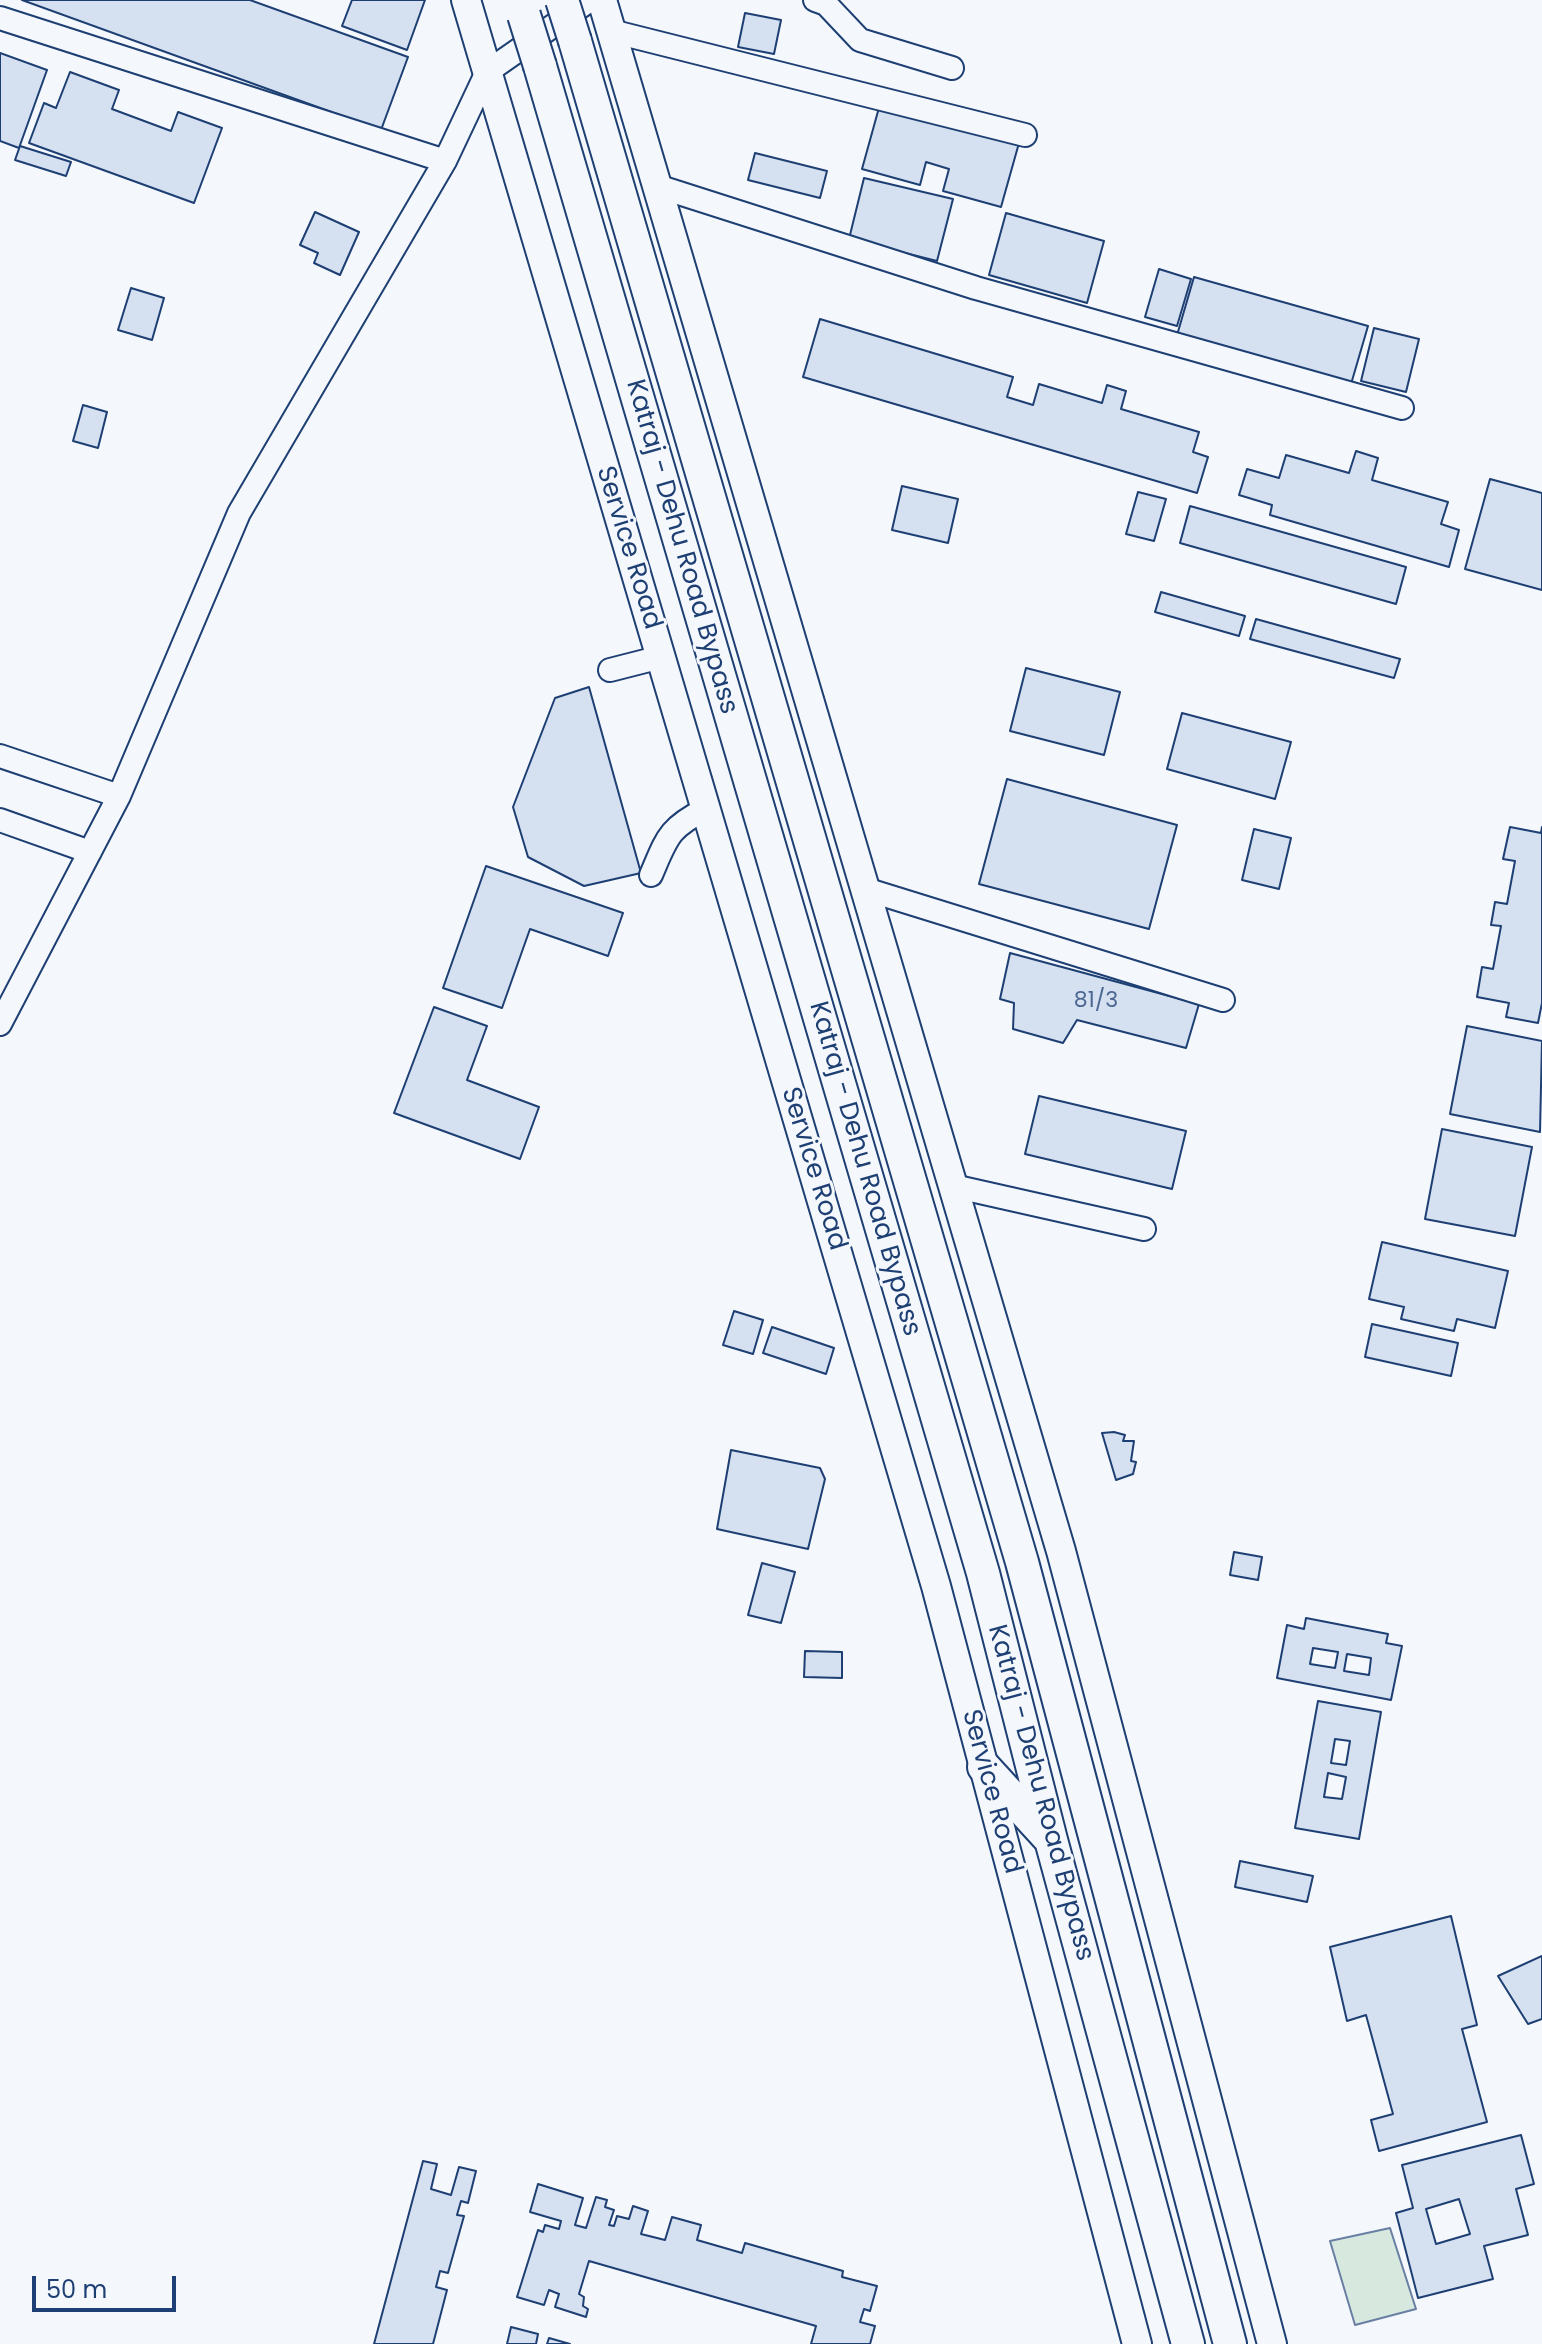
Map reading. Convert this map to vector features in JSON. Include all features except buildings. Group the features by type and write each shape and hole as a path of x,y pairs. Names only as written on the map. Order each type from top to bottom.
{"highway":[{"name":"Katraj - Dehu Road Bypass","path":"562,0 1022,1562 1230,2344"},
{"name":"Katraj - Dehu Road Bypass","path":"522,8 983,1573 1051,1840 1188,2344"},
{"path":"984,1767 1051,1840"}],"main road":[{"name":"Service Road","path":"466,0 936,1586 1137,2344"},
{"path":"602,0 1061,1551 1272,2344"}],"street":[{"path":"0,1024 119,796 239,513 445,161 487,72 590,0"},
{"path":"815,0 826,4 860,40 952,68"},
{"path":"0,18 445,161"},
{"path":"611,31 1025,135"},
{"path":"657,186 976,288 1402,408"},
{"path":"610,670 661,657"},
{"path":"0,756 119,796"},
{"path":"651,875 673,829 706,809"},
{"path":"0,820 90,852"},
{"path":"865,889 1223,1000"},
{"path":"953,1186 1144,1229"}],"shaded area":[{"path":"1390,2228 1416,2309 1355,2325 1330,2241"}]}
